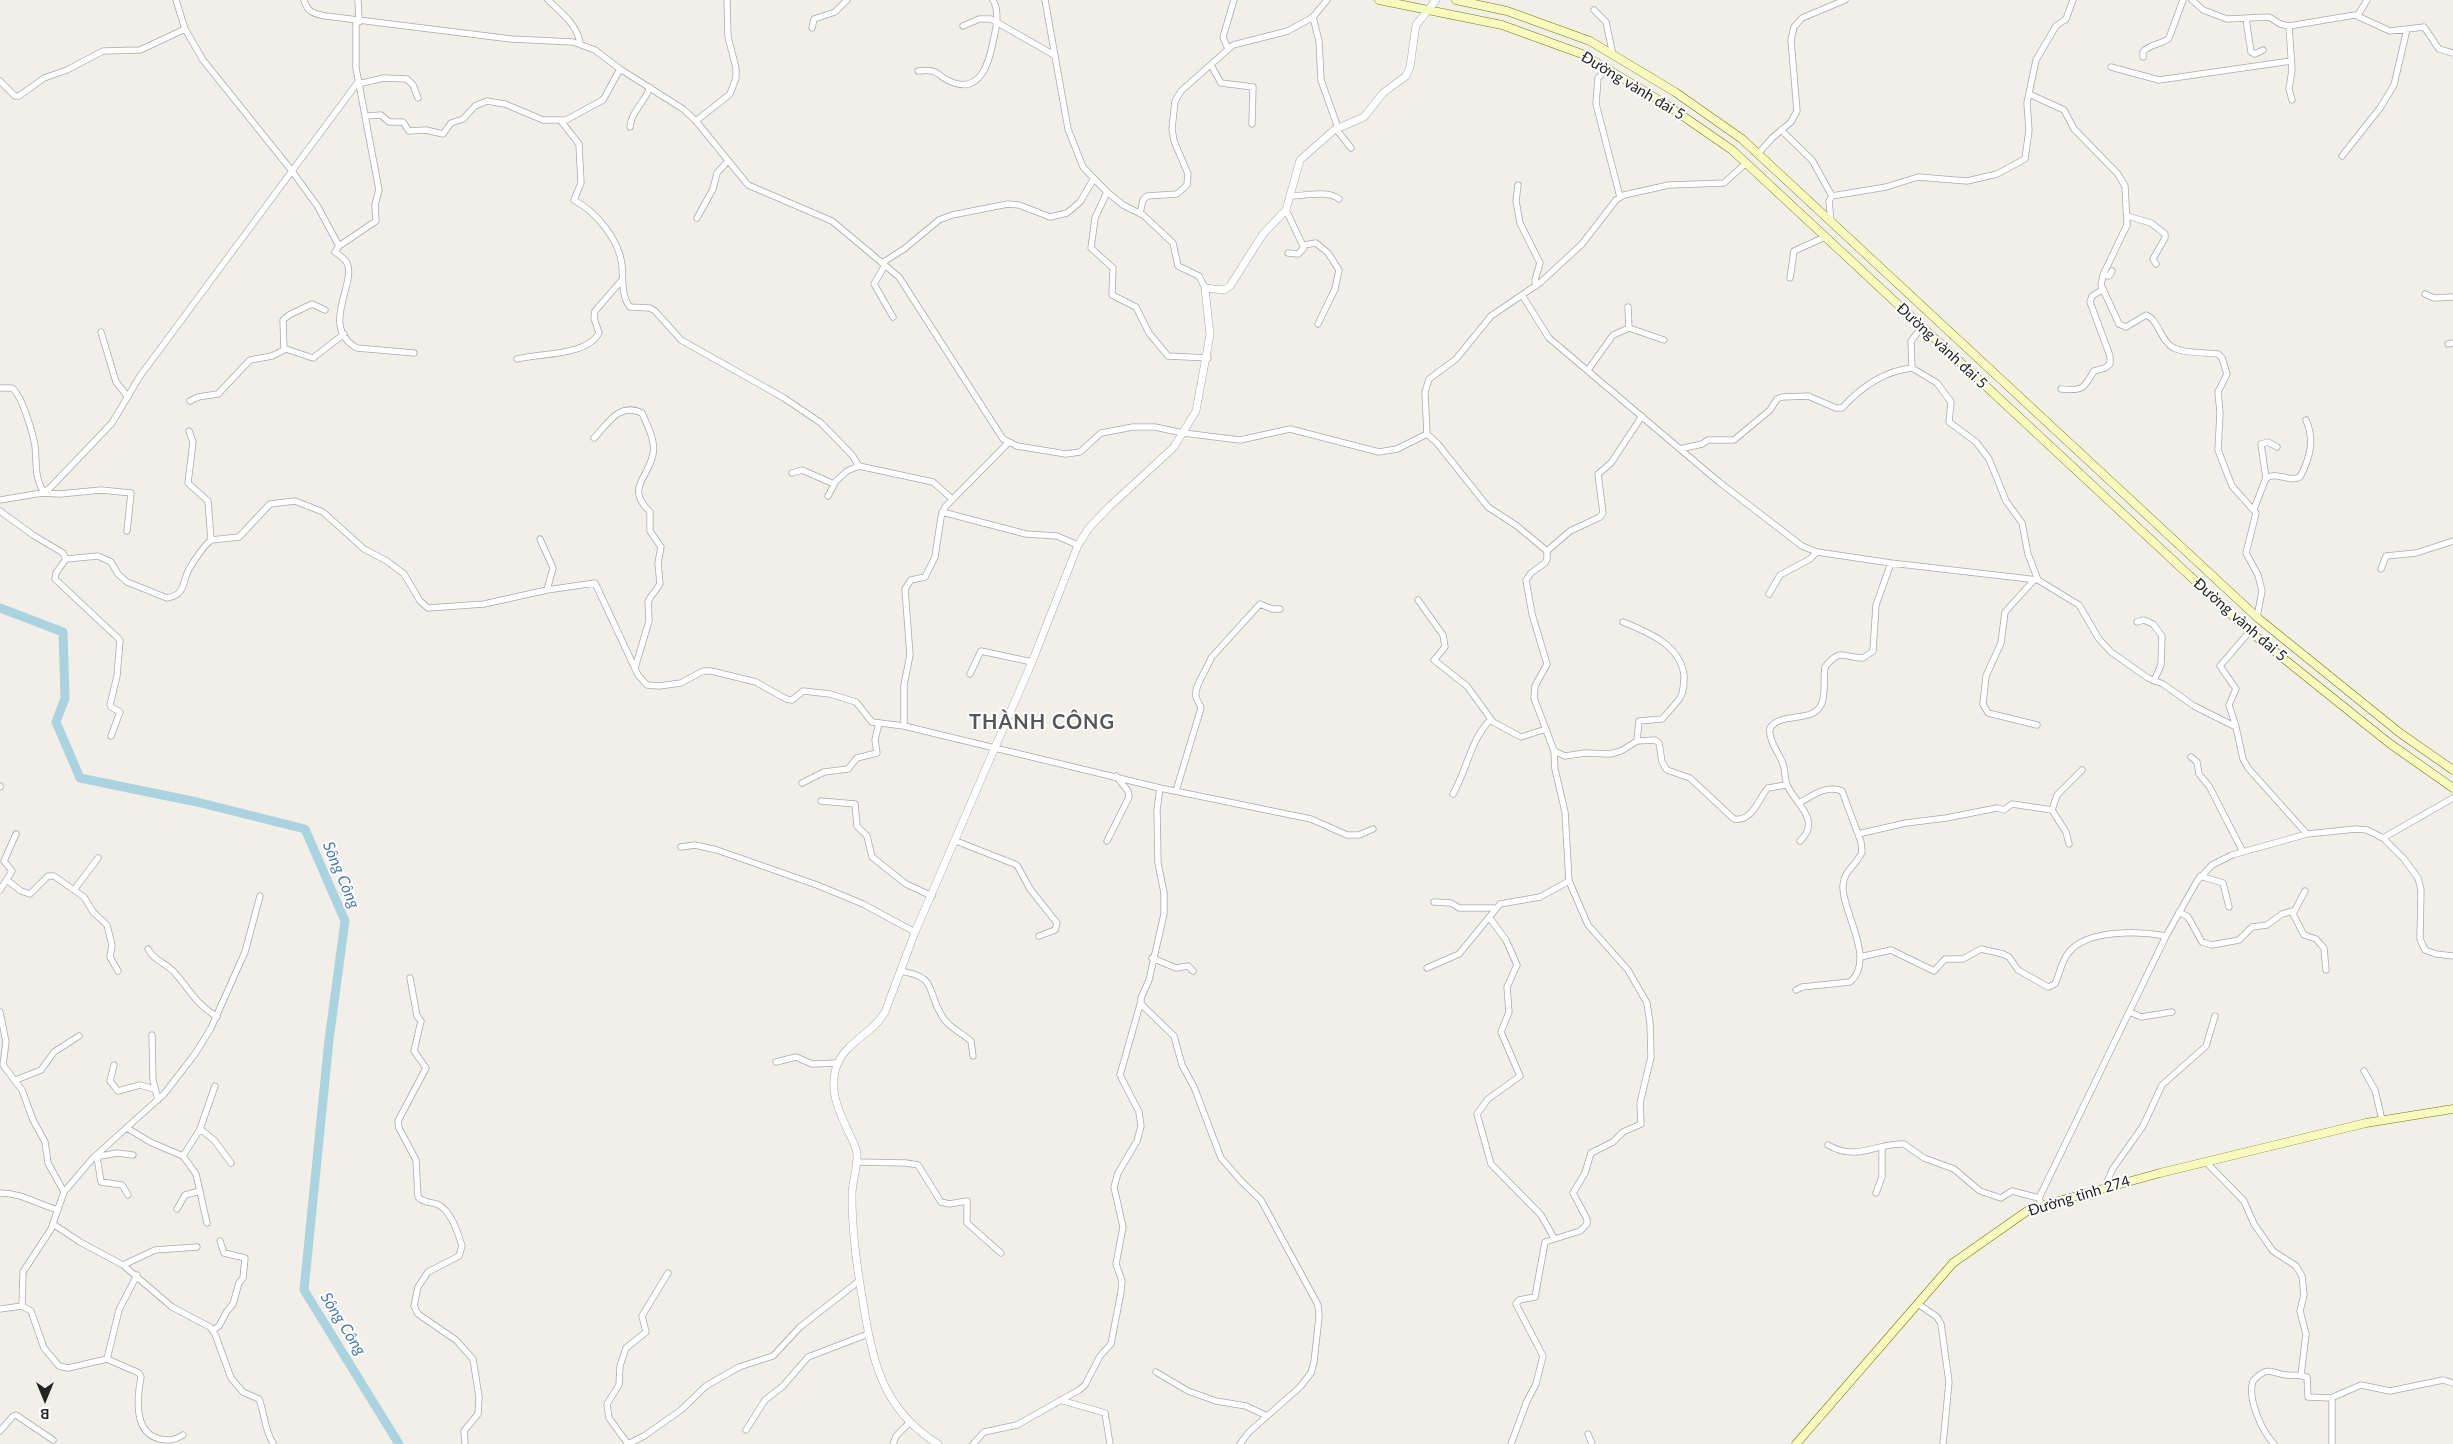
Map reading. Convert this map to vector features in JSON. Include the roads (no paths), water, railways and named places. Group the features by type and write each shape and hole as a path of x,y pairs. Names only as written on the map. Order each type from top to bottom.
{"main road":[{"name":"Đường vành đai 5","path":"1379,0 1502,25 1582,54 1664,103 1732,150 2250,631 2389,743 2453,788"},
{"name":"Đường vành đai 5","path":"1456,0 1507,11 1590,41 1674,92 1742,139 2257,618 2400,733 2453,770"},
{"name":"Đường tỉnh 274","path":"1796,1444 1958,1258 2022,1212 2040,1202 2382,1120 2453,1109"}],"street":[{"path":"176,0 185,29 210,70 292,171 318,207 339,246"},
{"path":"304,0 312,13 357,22 519,40 580,43 595,50 620,69 676,103 696,121 748,185 827,218 884,264 903,282 984,409 1008,443 1071,454 1080,452 1096,437 1107,431 1145,426 1182,433 1240,440 1290,429 1378,452 1397,449 1427,434"},
{"path":"358,0 355,61 379,186 375,205 376,222 339,246 335,252 346,261 348,269 339,318 344,334 357,348 414,353"},
{"path":"548,0 566,17 578,35 580,43"},
{"path":"696,121 730,94 736,78 736,68 728,37 727,0"},
{"path":"812,28 814,20 835,12 847,0"},
{"path":"918,71 933,70 960,84 981,77 990,54 996,22 997,13 993,0"},
{"path":"938,1444 910,1422 885,1389 878,1374 868,1334 855,1260 852,1195 856,1162 855,1146 835,1101 834,1081 838,1063 845,1051 882,1018 915,932 1032,662 1078,545 1089,528 1104,512 1172,449 1198,407 1208,358 1210,330 1205,288 1199,276 1178,266 1173,243 1140,213 1123,205 1107,192 1093,180 1083,167 1068,129 1045,0"},
{"path":"1228,49 1223,37 1234,0"},
{"path":"1140,213 1147,196 1177,194 1187,185 1188,174 1173,136 1175,101 1181,91 1228,49 1240,43 1282,34 1313,18 1327,0"},
{"path":"1205,288 1228,289 1263,234 1286,210 1300,160 1337,128 1364,117 1383,93 1406,76 1410,67 1416,25 1436,0"},
{"path":"1758,154 1780,130 1791,122 1797,111 1791,40 1794,27 1802,18 1844,0"},
{"path":"1832,223 1828,201 1832,196 1886,187 1918,178 1960,182 2001,172 2026,156 2029,130 2029,94 2038,56 2056,26 2066,20 2073,0"},
{"path":"2143,57 2142,52 2148,46 2165,42 2169,38 2183,0"},
{"path":"2192,0 2206,12 2231,20 2269,17 2280,24 2289,26 2358,15 2390,31 2424,27 2439,49 2453,53"},
{"path":"2358,15 2367,0"},
{"path":"1594,10 1606,22 1613,55"},
{"path":"1313,18 1319,41 1321,80 1337,128 1351,148"},
{"path":"963,26 979,19 991,19 1054,55"},
{"path":"2246,19 2250,52 2255,54 2263,50"},
{"path":"2289,26 2292,70 2289,89 2292,100"},
{"path":"0,81 15,96 19,96 44,78 67,70 103,50 140,50 185,29"},
{"path":"2342,156 2380,108 2394,85 2407,29"},
{"path":"2111,67 2159,80 2291,61"},
{"path":"1211,65 1221,83 1253,87 1252,124"},
{"path":"366,116 381,115 389,122 403,122 409,131 423,130 443,134 451,123 463,119 481,102 492,100 544,120 561,121 603,100 620,69"},
{"path":"1607,69 1598,78 1596,104 1620,197"},
{"path":"43,493 112,423 140,376 358,83 384,78 407,79 413,85 418,98"},
{"path":"630,127 631,118 645,101 650,87"},
{"path":"2029,94 2064,110 2074,129 2118,174 2125,186 2126,229 2103,275 2102,290 2109,300 2113,315 2122,327 2130,325 2146,315 2153,320 2164,339 2173,348 2218,354 2222,358 2227,374 2218,392 2220,413 2218,450 2232,486 2254,509 2257,516 2246,553 2258,575 2262,591 2257,618"},
{"path":"561,121 579,144 581,183 574,200 590,210 610,235 621,261 625,299 630,307 650,308 681,340 788,400 825,426 852,455 859,466"},
{"path":"1780,130 1812,160 1832,196"},
{"path":"697,218 713,189 717,173 728,161"},
{"path":"1511,1444 1527,1401 1536,1384 1543,1356 1516,1304 1519,1300 1534,1297 1541,1271 1545,1242 1580,1231 1587,1224 1587,1219 1573,1193 1585,1173 1591,1153 1613,1142 1623,1132 1641,1124 1640,1103 1651,1056 1649,1013 1643,992 1628,970 1588,926 1569,881 1566,820 1554,752 1536,703 1534,691 1546,668 1546,660 1532,614 1526,584 1528,576 1548,559 1547,551 1517,526 1488,507 1427,434 1425,392 1428,379 1456,359 1491,316 1536,286 1586,240 1620,197 1675,185 1724,183 1746,163"},
{"path":"893,317 874,284 884,264 939,220 952,215 1008,204 1019,205 1050,217 1067,213 1080,202 1093,180"},
{"path":"1518,185 1516,201 1520,223 1540,263 1535,280 1536,286"},
{"path":"1107,192 1095,218 1091,248 1113,268 1112,295 1136,307 1149,333 1168,356 1208,358"},
{"path":"1290,196 1325,194 1339,199"},
{"path":"1286,210 1304,248 1298,254 1288,253"},
{"path":"2127,216 2151,223 2165,234 2165,238 2153,259 2156,264"},
{"path":"1790,278 1794,251 1825,237"},
{"path":"1303,245 1316,243 1328,253 1339,270 1335,289 1318,324"},
{"path":"2103,275 2109,276 2112,271"},
{"path":"517,359 544,353 572,351 591,342 599,333 594,318 595,312 622,280"},
{"path":"2061,389 2080,390 2094,371 2108,367 2110,364 2110,356 2090,302 2092,296 2102,290"},
{"path":"2425,294 2434,298 2453,297"},
{"path":"1522,295 1549,338 1680,449 1796,542 1817,552 1890,563 2037,579 2079,605 2104,646 2194,706 2236,727"},
{"path":"284,349 283,320 288,315 312,304 325,310"},
{"path":"1628,307 1629,328"},
{"path":"1912,368 1911,341 1922,327"},
{"path":"1588,370 1613,335 1629,328 1664,340"},
{"path":"101,332 116,382 128,397"},
{"path":"190,401 198,397 218,394 250,360 272,356 284,349 312,358 344,334"},
{"path":"1680,449 1702,444 1708,440 1734,440 1770,410 1777,399 1782,397 1808,396 1836,408 1842,408 1863,388 1884,376 1912,368 1937,383 1951,402 1949,422 1976,442 1989,459 2006,501 2022,523 2028,554 2037,579"},
{"path":"0,388 12,388 19,395 34,445 38,482 43,493"},
{"path":"594,438 616,414 627,408 633,408 642,413 653,448 653,455 638,486 638,492 641,503 650,512 650,531 660,547 658,563 660,581 648,601 650,620 635,669"},
{"path":"1547,551 1570,531 1603,514 1598,474 1611,463 1642,416"},
{"path":"2266,478 2275,475 2292,479 2300,477 2312,441 2312,432 2306,420"},
{"path":"111,736 120,712 111,708 110,705 118,676 121,642 56,579 56,573 66,559 98,556 111,562 118,574 127,582 167,598 174,597 184,588 189,569 211,540 208,501 188,483 193,442 189,430"},
{"path":"2254,509 2266,478 2261,444 2268,442 2277,446"},
{"path":"904,726 904,685 910,656 905,589 910,580 925,578 937,550 942,512 951,498 1008,443"},
{"path":"828,496 834,484 847,471 859,466 933,482 951,498"},
{"path":"792,473 802,470 834,484"},
{"path":"0,500 43,493 60,494 101,490 131,493 127,531"},
{"path":"211,540 239,537 270,504 295,501 330,517 364,549 387,561 404,574 420,601 428,608 484,604 592,582 597,585 635,669 643,682 653,686 681,683 706,671 756,682 786,700 792,700 803,691 830,694 858,704 870,721 904,726 1160,788 1310,820 1353,836 1373,829"},
{"path":"0,510 34,535 63,552 66,559"},
{"path":"942,512 1026,534 1057,536 1078,545"},
{"path":"540,540 553,568 547,590"},
{"path":"2381,570 2386,556 2416,553 2453,541"},
{"path":"1769,594 1780,575 1810,559 1817,552"},
{"path":"1800,841 1805,836 1809,824 1806,812 1786,785 1783,764 1770,737 1770,728 1778,721 1810,714 1820,707 1824,693 1825,667 1838,655 1845,654 1863,658 1872,651 1876,605 1890,563"},
{"path":"2037,579 2005,612 2001,643 1986,676 1983,704 1988,713 2037,725"},
{"path":"1418,600 1444,638 1445,647 1434,660 1467,686 1490,720 1522,737 1546,729"},
{"path":"1176,791 1201,708 1196,697 1196,686 1209,666 1211,658 1260,604 1272,609 1280,609"},
{"path":"2137,622 2144,620 2153,624 2162,636 2161,665 2154,681"},
{"path":"1623,622 1662,642 1672,650 1683,666 1684,682 1681,697 1662,719 1639,721 1637,741"},
{"path":"2250,631 2221,662 2220,666 2236,690 2229,705 2245,764 2307,834"},
{"path":"970,674 980,651 1032,662"},
{"path":"1453,794 1462,778 1473,744 1480,731 1490,720"},
{"path":"802,782 824,772 848,769 857,758 877,753 874,740 879,723"},
{"path":"1554,752 1565,756 1585,753 1610,754 1621,751 1637,741 1658,741 1662,762 1667,770 1690,778 1734,819 1744,818 1754,810 1768,788 1786,785"},
{"path":"2191,757 2197,762 2199,774 2209,786 2243,852"},
{"path":"2052,810 2057,795 2082,770"},
{"path":"1107,841 1129,797 1128,791 1116,776"},
{"path":"973,1444 984,1432 1022,1423 1083,1388 1100,1356 1111,1344 1122,1286 1116,1264 1123,1227 1114,1187 1118,1173 1137,1141 1141,1126 1139,1112 1120,1076 1141,1001 1149,980 1152,958 1164,908 1158,862 1157,810 1160,788"},
{"path":"1796,990 1802,987 1850,982 1854,978 1860,957 1856,930 1842,887 1844,876 1862,852 1858,834 1842,791 1832,788 1799,803"},
{"path":"2383,838 2453,798"},
{"path":"821,801 855,804 857,826 866,836 872,857 906,884 932,896"},
{"path":"1858,834 1906,822 1946,818 1996,808 2004,810 2012,804 2052,810 2066,832 2069,844"},
{"path":"1828,1144 1839,1151 1854,1153 1900,1144 1908,1146 1924,1158 1954,1170 1980,1191 1998,1198 2004,1197 2012,1191 2040,1202 2179,912 2200,876 2212,865 2243,852 2307,834 2362,829 2383,838 2408,864 2420,884 2421,944 2430,953 2453,956"},
{"path":"0,890 12,869 4,862 16,834"},
{"path":"956,841 1017,865 1030,889 1057,923 1055,930 1040,936"},
{"path":"681,847 695,845 717,850 817,885 863,904 915,932"},
{"path":"0,850 8,852"},
{"path":"74,890 98,858"},
{"path":"7,880 26,894 30,894 51,876 74,890 107,925 112,945 110,958 118,971"},
{"path":"2200,876 2223,883 2229,907"},
{"path":"1427,968 1459,954 1489,916 1504,902 1540,897 1569,881"},
{"path":"2179,912 2188,917 2202,942 2212,945 2239,940 2252,927 2267,925 2282,914 2293,911 2305,891"},
{"path":"22,1306 23,1272 53,1224 64,1192 95,1157 158,1100 196,1054 217,1017 247,946 260,896"},
{"path":"1434,902 1451,904 1459,908 1496,908"},
{"path":"2293,911 2304,935 2316,939 2324,948 2326,970"},
{"path":"1489,916 1506,940 1517,964 1507,987 1509,1012 1501,1032 1520,1076 1488,1099 1477,1114 1479,1124 1491,1164 1541,1215 1554,1238"},
{"path":"1860,957 1891,950 1934,971 1945,959 1963,959 1978,950 1984,950 2006,955 2018,970 2048,987 2055,984 2060,967 2071,950 2098,936 2139,932 2166,936"},
{"path":"148,949 152,957 174,972 200,1006 217,1017"},
{"path":"1152,958 1176,968 1188,966 1193,971"},
{"path":"900,971 916,973 926,979 942,1017 953,1029 971,1041 973,1056"},
{"path":"410,978 417,1016 421,1021 414,1051 426,1068 398,1121 399,1128 416,1160 418,1197 422,1201 437,1204 446,1210 462,1246 459,1256 428,1272 418,1287 414,1306 418,1314 456,1340 473,1359 479,1397 478,1414 464,1431 465,1444"},
{"path":"1141,1001 1145,1010 1174,1036 1182,1064 1194,1087 1221,1158 1242,1182 1262,1200 1318,1305 1319,1317 1313,1368 1300,1387 1248,1433 1240,1444"},
{"path":"0,1012 6,1042 3,1065 16,1080 34,1124 45,1142 48,1163 64,1192"},
{"path":"2130,1012 2141,1017 2172,1012"},
{"path":"2105,1187 2116,1164 2143,1126 2162,1085 2206,1046 2216,1016"},
{"path":"152,1035 154,1089 158,1100"},
{"path":"16,1080 41,1070 54,1052 79,1036"},
{"path":"776,1062 796,1057 812,1064 838,1063"},
{"path":"114,1065 110,1081 118,1091 140,1085 154,1089"},
{"path":"2364,1071 2375,1090 2382,1120"},
{"path":"183,1156 200,1129 215,1086"},
{"path":"127,1128 150,1142 183,1156 196,1174 207,1224"},
{"path":"200,1129 214,1140 231,1163"},
{"path":"1876,1193 1882,1177 1882,1148"},
{"path":"95,1157 117,1153 133,1155"},
{"path":"95,1157 101,1182 122,1185 128,1195"},
{"path":"856,1162 906,1163 918,1166 941,1202 949,1204 967,1201 967,1223 1000,1253"},
{"path":"2206,1162 2244,1201 2254,1224 2273,1251 2296,1266 2302,1276 2304,1295 2300,1311 2306,1334 2301,1375"},
{"path":"178,1209 185,1195 200,1191"},
{"path":"0,1193 18,1194 38,1205 58,1210"},
{"path":"53,1224 123,1265 137,1275 172,1307 213,1330 231,1378 243,1392 259,1399 264,1412 267,1432 273,1443"},
{"path":"213,1330 220,1326 225,1312 233,1304 239,1283 244,1278 245,1258 224,1253 220,1242"},
{"path":"123,1265 155,1250 197,1247"},
{"path":"668,1273 642,1316 646,1332 626,1348 620,1366 619,1385 607,1404 609,1418 628,1444 644,1436 681,1410 706,1386 739,1367 772,1356 800,1327 859,1281"},
{"path":"107,1359 119,1310 137,1275"},
{"path":"1918,1304 1937,1317 1941,1324 1949,1382 1943,1444"},
{"path":"0,1309 22,1306 31,1311 44,1348 58,1366 68,1368 107,1359 141,1374 138,1407 145,1430 150,1435 163,1440 176,1440 183,1435"},
{"path":"746,1430 765,1400 783,1386 808,1357 868,1334"},
{"path":"2274,1444 2266,1435 2262,1420 2254,1409 2253,1381 2270,1370 2287,1375 2301,1375 2308,1379 2308,1397 2332,1398 2361,1385 2390,1392 2437,1381 2453,1383"},
{"path":"1156,1372 1198,1394 1216,1401 1246,1406 1267,1416"},
{"path":"2332,1398 2332,1444"},
{"path":"1060,1400 1105,1413 1110,1444"},
{"path":"0,1430 13,1416 16,1416 52,1440"},
{"path":"893,1444 896,1436 910,1422"},
{"path":"1588,1434 1592,1444"}],"waterway":[{"name":"Sông Công","path":"0,608 63,632 65,698 56,722 80,778 197,802 305,829 345,921 329,1040 304,1290 399,1444"}],"district":[{"name":"THÀNH CÔNG","path":"1042,723"}]}
